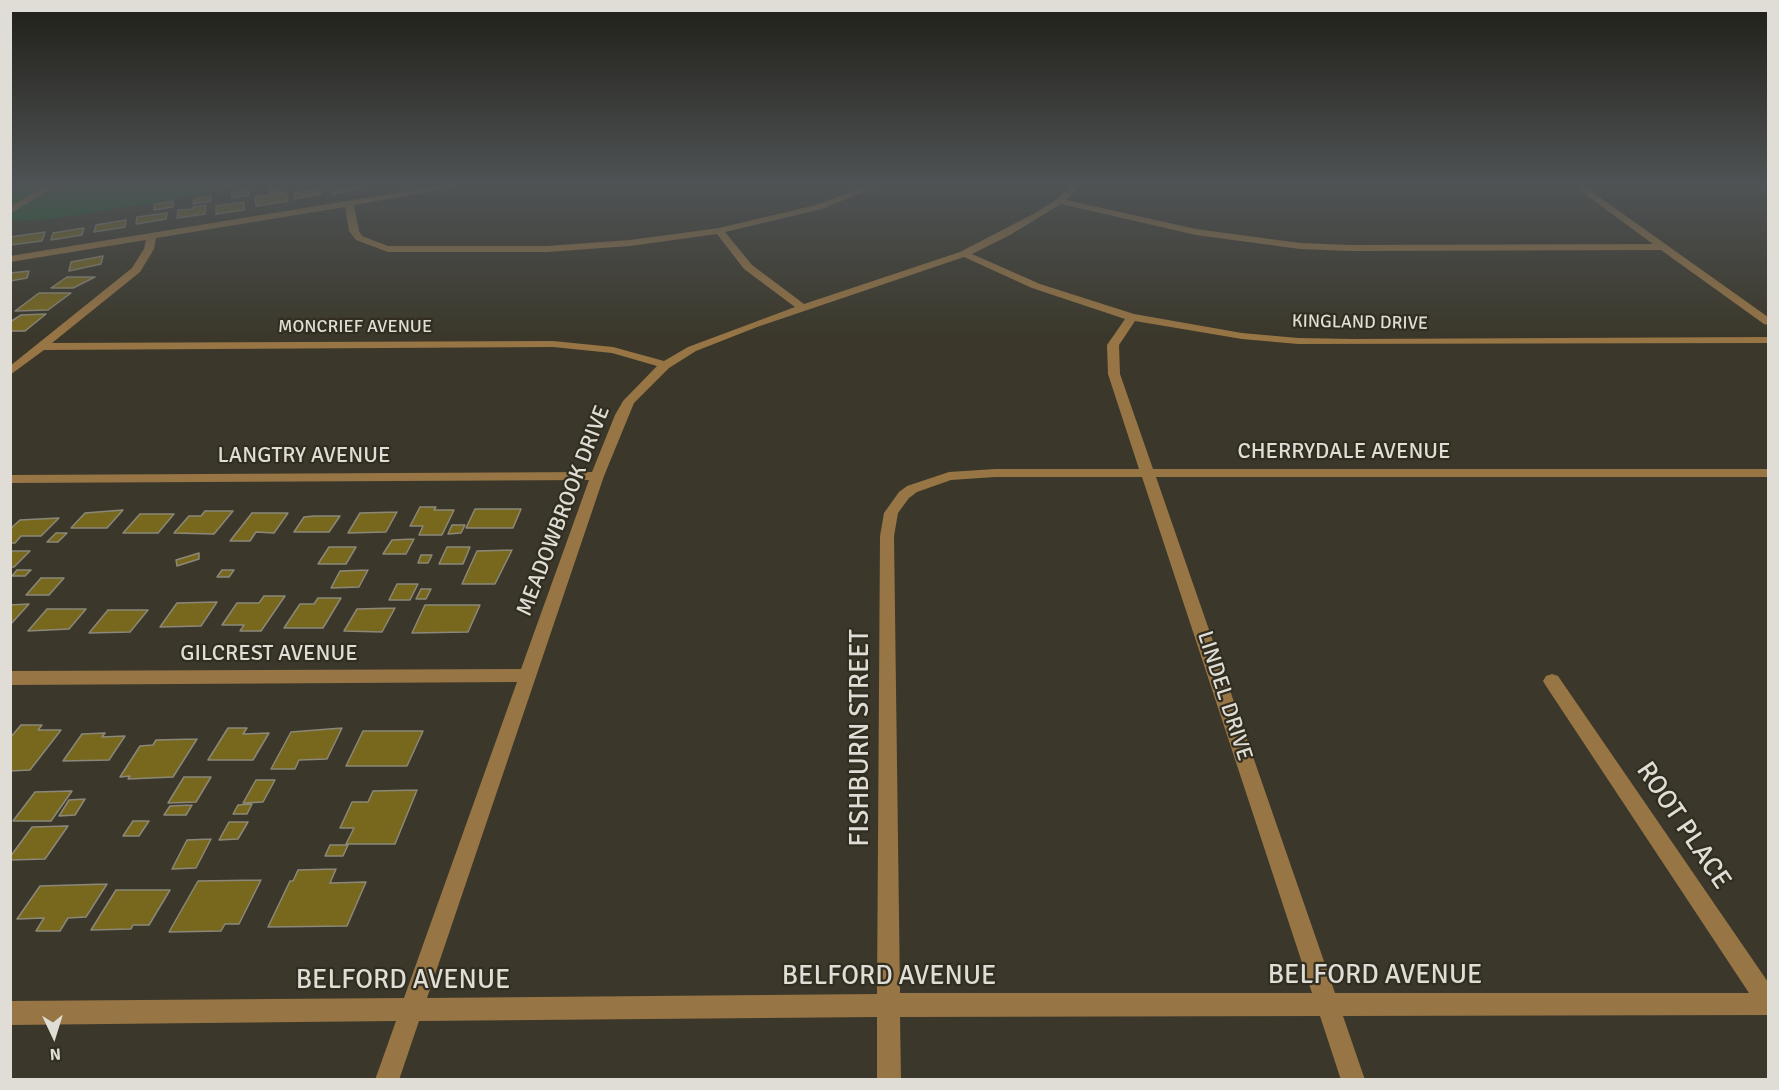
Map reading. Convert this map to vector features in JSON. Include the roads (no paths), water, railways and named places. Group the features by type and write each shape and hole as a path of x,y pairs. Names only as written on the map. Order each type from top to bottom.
{"street":[{"path":"10,259 159,235"},
{"path":"357,235 374,245 398,250 528,250 590,247 688,235"},
{"path":"722,235 748,267 804,309"},
{"name":"MEADOWBROOK DRIVE","path":"387,1080 597,476 621,415 639,389 665,365 692,349 724,335 964,254 1005,235"},
{"path":"1220,235 1300,246 1352,248 1662,247"},
{"path":"1645,235 1768,322"},
{"path":"10,372 136,270 149,249 152,236"},
{"name":"KINGLAND DRIVE","path":"964,254 1049,291 1132,317 1194,329 1298,341 1768,340"},
{"name":"LINDEL DRIVE","path":"1132,317 1113,345 1112,366 1353,1080"},
{"name":"MONCRIEF AVENUE","path":"43,347 553,344 613,350 665,365"},
{"name":"CHERRYDALE AVENUE","path":"921,484 962,474 1768,473"},
{"name":"LANGTRY AVENUE","path":"10,479 597,476"},
{"name":"FISHBURN STREET","path":"889,1080 887,536 891,513 904,495 921,484"},
{"name":"GILCREST AVENUE","path":"10,678 527,675"},
{"name":"ROOT PLACE","path":"1552,681 1768,1003"},
{"name":"BELFORD AVENUE","path":"10,1013 889,1005 1768,1003"}]}
